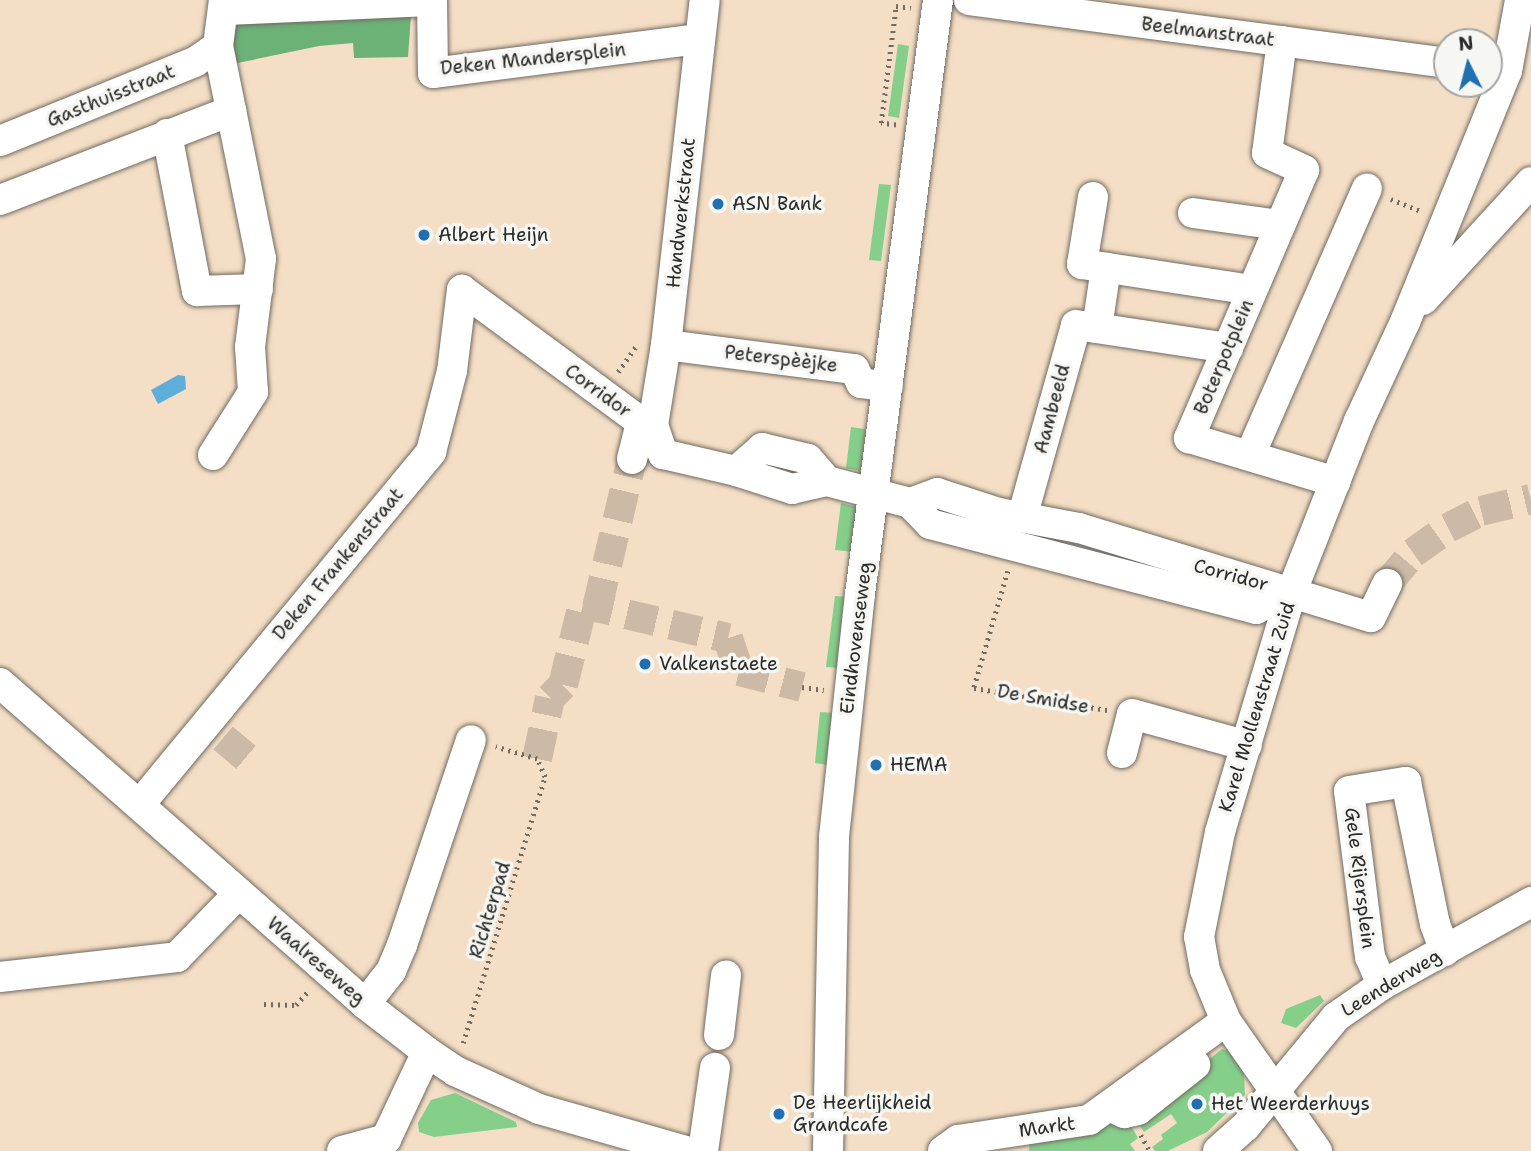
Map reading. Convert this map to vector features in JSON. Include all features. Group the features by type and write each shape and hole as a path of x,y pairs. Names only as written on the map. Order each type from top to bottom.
{"street":[{"name":"Handwerkstraat","path":"632,459 647,424 666,345 705,0"},
{"name":"Beelmanstraat","path":"969,0 1433,61"},
{"name":"Karel Mollenstraat Zuid","path":"1275,1092 1226,1021 1205,970 1199,937 1220,832 1292,591 1509,72 1520,0"},
{"name":"Deken Mandersplein","path":"225,5 438,1 433,73 700,39"},
{"path":"212,455 253,392 250,347 261,259 218,46 225,5"},
{"name":"Eindhovenseweg","path":"828,1151 834,837 874,494 937,6"},
{"name":"Boterpotplein","path":"1282,41 1267,153 1304,170 1189,438 1336,482"},
{"name":"Gasthuisstraat","path":"0,141 195,62 218,46"},
{"path":"0,200 231,111"},
{"path":"167,134 197,291 258,289"},
{"name":"Karel Mollenstraat Zuid","path":"1405,322 1531,182"},
{"path":"1250,455 1367,189"},
{"name":"Boterpotplein","path":"1093,197 1082,264 1252,290"},
{"path":"1193,213 1280,225"},
{"path":"1106,268 1097,328 1228,348"},
{"name":"Corridor","path":"462,290 602,394 647,424 663,454 736,471 762,448 808,459 827,481 911,503 930,524 1015,548 1256,609 1292,591"},
{"name":"Deken Frankenstraat","path":"140,804 215,731 431,452 452,371 462,290"},
{"name":"Aambeeld","path":"1011,513 1036,470 1076,325 1097,328"},
{"name":"Peterspèèjke","path":"666,345 854,369 861,383 888,387"},
{"name":"Corridor","path":"911,503 936,493 1079,528 1292,591"},
{"path":"985,539 1011,513"},
{"path":"1079,528 1080,564"},
{"path":"1292,591 1371,617 1387,584"},
{"name":"Waalreseweg","path":"0,682 365,1004 427,1052 455,1071 539,1109 685,1151"},
{"path":"1122,753 1132,714 1247,746"},
{"path":"365,1004 391,971 398,954 471,740"},
{"name":"Gele Rijersplein","path":"1382,985 1370,957 1349,790 1406,782 1435,924 1445,951"},
{"path":"0,977 177,957 239,893"},
{"name":"Leenderweg","path":"1275,1092 1336,1017 1382,985 1531,902"},
{"path":"719,1035 726,975"},
{"name":"Markt","path":"943,1151 967,1138 1077,1123 1109,1106 1226,1021"},
{"path":"342,1151 390,1145 427,1052"},
{"path":"703,1151 716,1068"},
{"path":"1218,1151 1275,1092 1317,1151"}],"path":[{"path":"921,129 881,123 897,3 937,6"},
{"path":"1367,189 1446,222"},
{"path":"602,394 637,345 666,345"},
{"name":"De Smidse","path":"1015,548 974,688 1132,714"},
{"name":"Richterpad","path":"455,1071 545,777 537,759 471,740"},
{"path":"264,1004 296,1005 315,982"}],"green space":[{"path":"411,15 408,57 354,58 353,43 319,46 233,64 234,20"},
{"path":"898,44 909,46 899,118 888,116"},
{"path":"879,184 891,185 881,261 869,260"},
{"path":"851,427 871,430 866,472 846,468"},
{"path":"841,503 861,508 854,552 835,550"},
{"path":"835,596 849,597 839,668 826,667"},
{"path":"820,712 834,713 828,765 815,763"},
{"path":"1320,995 1324,1001 1296,1028 1281,1023 1286,1009"},
{"path":"1222,1049 1228,1051 1244,1073 1245,1095 1207,1132 1168,1151 1155,1151 1152,1147 1163,1139 1161,1135 1177,1123 1171,1114 1144,1132 1135,1118"},
{"path":"455,1093 516,1122 517,1127 434,1137 419,1132 418,1123 431,1100"},
{"path":"1128,1121 1138,1138 1130,1144 1135,1151 1029,1151 1030,1137"}],"water":[{"path":"178,375 185,376 186,389 158,404 151,390"}],"tunnel":[{"path":"597,608 632,459"},
{"path":"1387,584 1413,553 1448,528 1481,511 1531,499"},
{"path":"537,759 550,698 563,685 583,604 728,638 739,671 802,687"},
{"path":"223,738 252,762"}],"place":[{"name":"ASN Bank","path":"718,204"},
{"name":"Albert Heijn","path":"424,235"},
{"name":"Valkenstaete","path":"645,664"},
{"name":"HEMA","path":"876,765"},
{"name":"Het Weerderhuys","path":"1197,1104"},
{"name":"De Heerlijkheid Grandcafe","path":"779,1114"}]}
